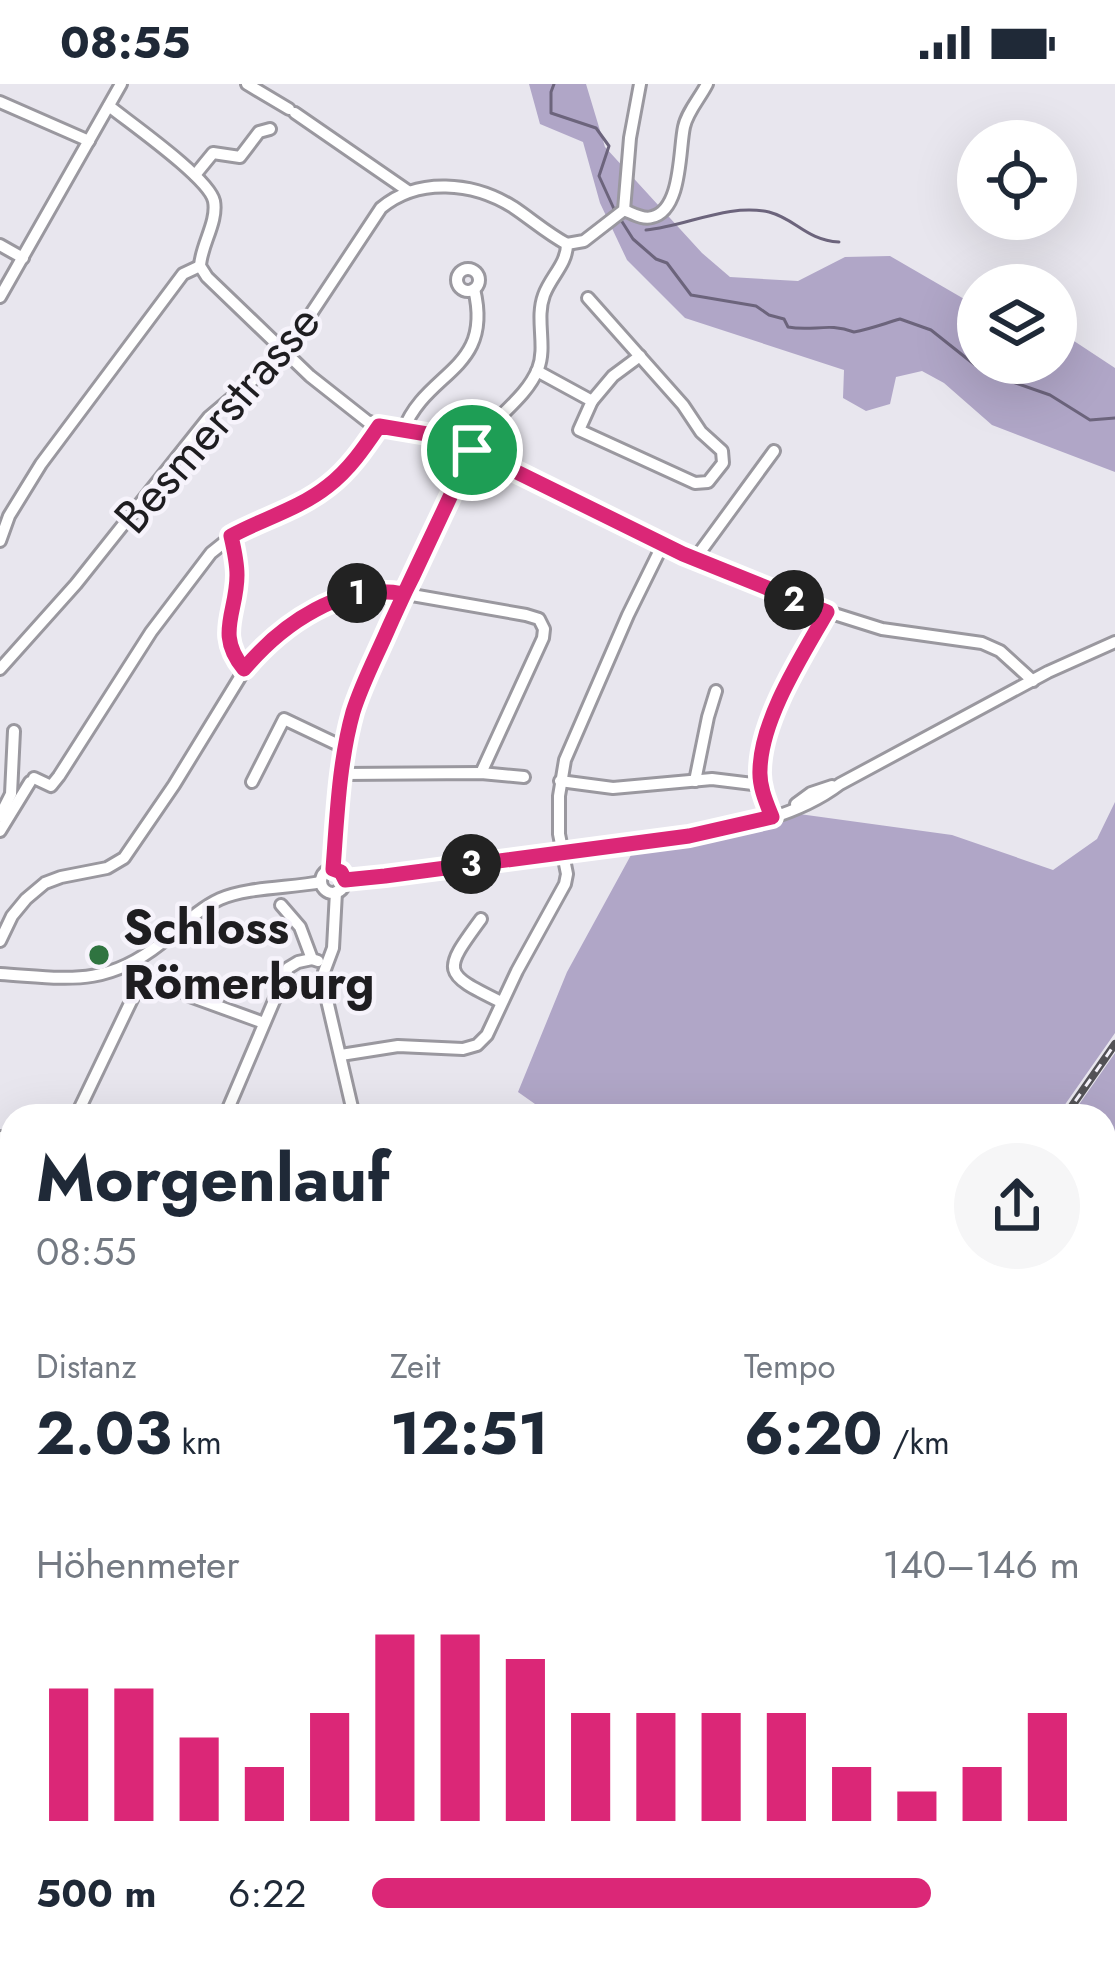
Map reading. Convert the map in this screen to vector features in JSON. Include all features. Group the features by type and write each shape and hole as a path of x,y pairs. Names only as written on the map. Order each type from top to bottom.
{"street":[{"path":"247,84 409,191 434,186 482,193 511,206 567,244 584,241 620,214 650,218 662,212 680,174 685,120 707,84"},
{"path":"620,214 640,84"},
{"path":"0,297 117,85"},
{"path":"0,102 89,141"},
{"path":"109,106 210,191 214,211 200,266 207,278 353,411 379,426 439,436 695,559 827,612 882,629 982,643 1000,651 1033,681"},
{"path":"195,175 213,153 240,157 259,132 270,129"},
{"name":"Besmerstrasse","path":"0,669 76,584 209,417 285,353 381,208 409,191"},
{"path":"0,244 23,258"},
{"path":"333,869 345,748 361,691 472,450 537,371 541,305 567,255 567,244"},
{"path":"0,541 14,507 68,427 183,274 200,266"},
{"path":"403,431 410,413 473,346 478,327 474,289"},
{"path":"588,298 640,356 683,405 701,432 722,451 724,463 708,482 695,483 573,428 613,376 640,356"},
{"path":"537,371 592,401"},
{"path":"4,817 32,780 51,786 59,776 151,632 211,553 231,536 328,486 356,459 379,426"},
{"path":"695,559 774,451"},
{"path":"231,536 237,574 228,638 244,669"},
{"path":"341,1055 398,1046 471,1048 487,1035 565,884 560,781 576,734 663,544"},
{"path":"0,941 12,916 44,884 107,868 124,858 244,669 306,613 365,591 539,619 543,638 481,773"},
{"path":"772,817 761,785 761,758 782,691 827,612"},
{"path":"345,880 718,831 772,817 814,803 839,784 1115,642"},
{"path":"695,781 716,691"},
{"path":"252,782 284,719 345,748"},
{"path":"0,831 11,794 14,731"},
{"path":"342,774 524,777"},
{"path":"560,781 613,788 726,780 761,785"},
{"path":"333,869 345,880 336,892 328,892 321,882 324,873 333,869"},
{"path":"0,974 91,977 130,965 220,899 321,882"},
{"path":"336,892 333,948 322,982 351,1104"},
{"path":"281,905 299,927 312,959"},
{"path":"481,919 458,950 455,971 463,983 501,1002"},
{"path":"230,1104 288,968 312,959 326,965"},
{"path":"82,1104 135,993 130,965"},
{"path":"187,995 264,1023"}],"shaded area":[{"path":"529,84 586,84 605,147 730,277 798,281 845,257 890,256 957,295 957,384 1077,384 1077,343 1115,368 1115,472 992,425 944,383 922,371 896,377 890,404 866,411 843,398 844,370 685,318 627,260 600,203 583,142 540,124"},
{"path":"1115,802 1115,1033 1065,1104 535,1104 518,1092 567,972 631,855 751,830 792,813 952,835 1053,870 1097,839"},
{"path":"1115,1053 1115,1104 1079,1104"}],"waterway":[{"path":"554,84 551,113 596,128 609,146 599,176 614,209 633,239 667,263 691,295 756,306 784,319 788,327 854,332 900,319 931,330 980,369 994,370 1050,395 1090,420 1115,418"},
{"path":"646,230 754,210 778,215 818,237 839,242"}],"railway":[{"path":"1073,1104 1115,1044"}],"place":[{"name":"Schloss Römerburg","path":"99,955"}],"route":[{"path":"472,450 353,713 333,869 345,880 385,876 689,836 772,817 761,785 761,758 782,691 827,612 683,554 472,450 404,594 365,591 306,613 244,669 228,638 237,574 231,536 328,486 356,459 379,426 439,436 472,450"}]}
